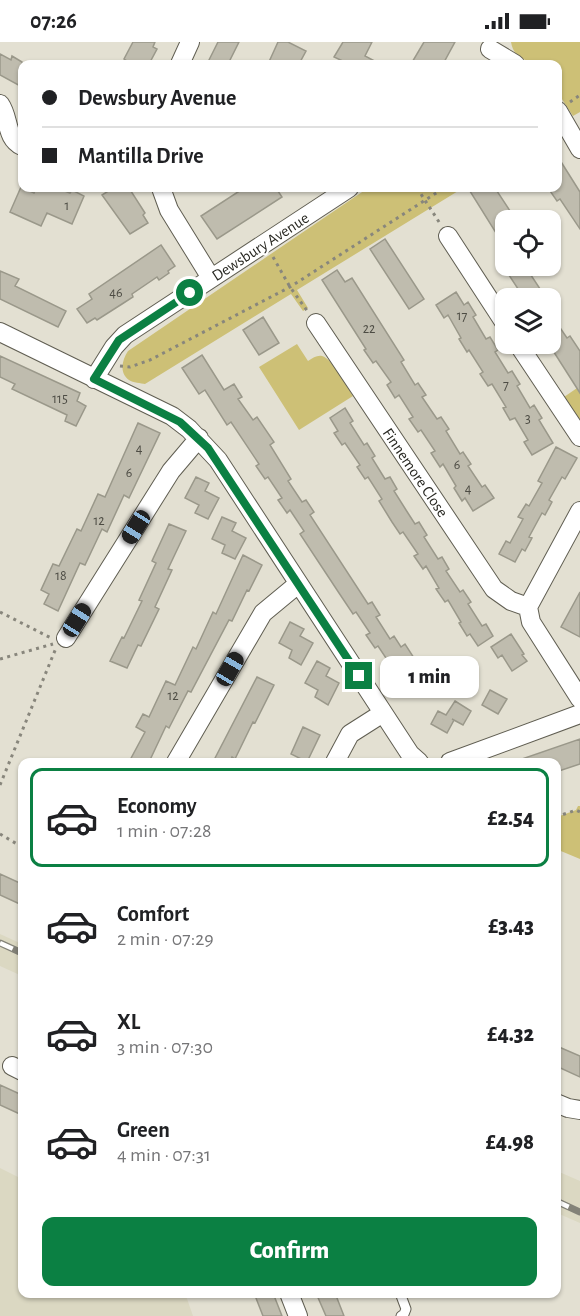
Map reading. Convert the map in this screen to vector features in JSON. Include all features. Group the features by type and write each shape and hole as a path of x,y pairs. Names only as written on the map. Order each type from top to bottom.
{"street":[{"path":"182,60 190,42"},
{"path":"488,52 506,60"},
{"path":"0,104 5,112 13,145"},
{"path":"562,118 580,148"},
{"path":"163,192 170,210 211,278"},
{"name":"Dewsbury Avenue","path":"99,371 114,347 125,335 343,192"},
{"path":"448,236 495,308"},
{"name":"Finnemore Close","path":"316,323 494,589 501,596 528,607"},
{"path":"0,332 99,371 172,417 199,438 218,460 414,758"},
{"path":"525,354 580,437"},
{"path":"62,640 171,471 199,438"},
{"path":"580,511 528,607 531,622 580,699"},
{"path":"178,758 263,613 298,584"},
{"path":"337,758 350,734 383,713"},
{"path":"463,758 580,714"},
{"path":"561,1105 580,1110"},
{"path":"291,1298 298,1316"}],"lane":[{"path":"401,1316 406,1309 402,1298"}],"path":[{"path":"420,192 448,236"},
{"path":"99,371 130,367 150,360 290,287 437,192"},
{"path":"265,243 290,287 316,323"},
{"path":"0,612 62,640"},
{"path":"0,659 62,640"},
{"path":"0,785 62,640"},
{"path":"561,815 576,810 580,812"},
{"path":"0,834 18,845"}],"shaded area":[{"path":"511,42 580,42 580,112 573,116 562,99 562,60 526,60 517,55"},
{"path":"362,192 456,192 297,290 308,308 303,311 291,294 145,384 133,382 124,374 122,366 128,351"},
{"path":"297,344 308,361 322,356 331,362 353,396 299,430 259,367"},
{"path":"580,386 580,421 564,397"},
{"path":"580,806 580,859 561,851 561,816"},
{"path":"0,934 18,942 18,974 0,966"},
{"path":"0,1168 18,1177 18,1298 187,1298 193,1316 0,1316"},
{"path":"561,1173 580,1181 580,1223 561,1215"}],"building":[{"path":"133,42 155,42 153,47 157,49 151,60 124,59"},
{"path":"218,42 239,42 230,60 209,60"},
{"path":"278,42 288,42 306,51 301,60 270,60"},
{"path":"343,42 372,42 365,56 372,60 340,60 334,57"},
{"path":"424,42 455,42 445,60 413,60"},
{"path":"0,54 11,60 12,56 19,60 18,85 0,75"},
{"path":"562,163 580,192 580,229 560,199 557,201 551,192 562,192"},
{"path":"19,192 76,192 84,196 72,224 47,213 41,226 10,212"},
{"path":"107,192 132,192 145,213 143,215 148,223 130,234 102,195"},
{"path":"238,192 279,192 282,197 217,239 201,216"},
{"path":"470,192 498,192 509,210 495,210 495,231"},
{"path":"385,239 424,299 409,309 370,249"},
{"path":"161,245 175,266 168,271 169,273 159,280 157,277 132,294 133,297 97,320 95,318 87,323 77,309 92,299 89,294"},
{"path":"337,270 345,282 352,278 404,360 401,362 415,385 418,383 426,395 422,397 437,419 441,417 449,429 446,431 460,454 463,452 471,464 468,466 482,487 485,485 494,498 473,511 465,498 462,501 443,464 440,467 431,453 435,451 421,430 418,432 409,419 413,417 399,395 395,398 387,385 391,382 376,361 373,363 364,350 366,349 322,280"},
{"path":"0,271 19,279 15,286 66,311 58,327 0,299"},
{"path":"510,276 532,276 539,288 517,288"},
{"path":"456,292 464,305 468,302 476,315 473,317 486,339 490,337 495,345 495,354 508,373 512,371 520,384 517,386 530,408 534,405 542,418 539,420 553,443 532,455 524,442 528,440 515,418 510,420 503,408 506,407 492,384 488,386 480,374 483,372 459,339 461,338 448,315 444,318 436,305"},
{"path":"263,317 279,343 259,355 243,330"},
{"path":"561,329 567,338 570,336 580,351 580,393 555,354 561,354"},
{"path":"202,355 224,390 234,384 242,397 238,399 253,420 257,417 274,442 270,445 291,479 288,481 302,502 306,500 314,512 310,515 368,604 372,602 380,615 376,617 390,639 394,636 401,647 405,644 425,675 421,678 424,682 408,692 401,680 397,682 389,669 392,667 378,646 375,648 366,635 370,633 356,612 353,614 300,534 304,531 290,510 287,513 278,500 282,498 268,477 265,479 256,466 259,464 231,422 227,425 205,390 199,394 182,368"},
{"path":"0,356 80,393 77,401 86,406 76,426 65,421 67,415 12,389 15,384 0,377"},
{"path":"345,408 353,421 350,423 364,445 367,443 375,456 372,458 385,479 390,477 397,489 394,491 415,524 419,522 427,535 424,537 438,559 442,557 449,569 446,571 460,592 463,590 471,602 468,604 482,626 486,624 493,636 478,646 470,634 467,636 448,600 445,602 436,589 439,588 426,566 423,569 414,556 418,554 403,532 400,534 392,522 379,501 382,499 368,477 365,479 357,467 360,465 345,443 342,445 334,433 338,431 330,418"},
{"path":"138,423 160,433 129,498 124,495 107,532 102,529 85,565 80,563 58,611 44,604 49,594 41,590 53,564 59,566 77,529 81,531 98,494 105,497"},
{"path":"556,447 577,458 565,479 562,477 549,500 552,502 545,515 542,513 529,537 532,538 525,551 522,549 515,562 499,554 506,541 510,543 523,519 518,517 526,504 529,506 542,483 538,481"},
{"path":"196,477 209,483 205,491 219,498 208,519 195,513 199,505 185,498"},
{"path":"222,517 236,523 232,531 246,538 235,559 222,553 225,545 212,539"},
{"path":"169,524 186,531 168,569 172,570 155,607 159,609 141,646 138,645 127,668 110,661 142,601 139,600 156,563 152,561"},
{"path":"243,555 262,565 232,621 229,620 191,692 188,691 169,728 166,726 151,758 131,758 145,732 136,727 143,714 149,717 166,681 175,685 193,647 196,649 213,612 216,614"},
{"path":"580,592 580,637 561,627"},
{"path":"290,622 304,629 300,636 313,643 301,665 289,658 292,650 279,643"},
{"path":"511,634 527,661 512,671 502,655 498,658 491,647"},
{"path":"317,661 330,668 326,676 339,683 328,705 315,697 318,690 305,683"},
{"path":"257,677 274,685 235,758 215,758"},
{"path":"490,690 507,699 498,714 482,705"},
{"path":"455,701 471,711 463,725 454,720 447,733 431,724 438,711 446,715"},
{"path":"303,727 320,735 309,758 299,758 291,754"},
{"path":"580,739 580,764 561,770 561,758 525,758"},
{"path":"0,874 18,882 18,903 0,895"},
{"path":"561,1048 580,1056 580,1077 561,1068"},
{"path":"0,1085 18,1093 18,1113 0,1105"},
{"path":"256,1298 275,1298 282,1316 263,1316"},
{"path":"318,1298 337,1298 344,1316 326,1316"}],"railway":[{"path":"0,943 18,951"},
{"path":"561,1203 580,1212"}],"route":[{"path":"190,293 119,340 94,379 180,422 208,448 359,676"}]}
